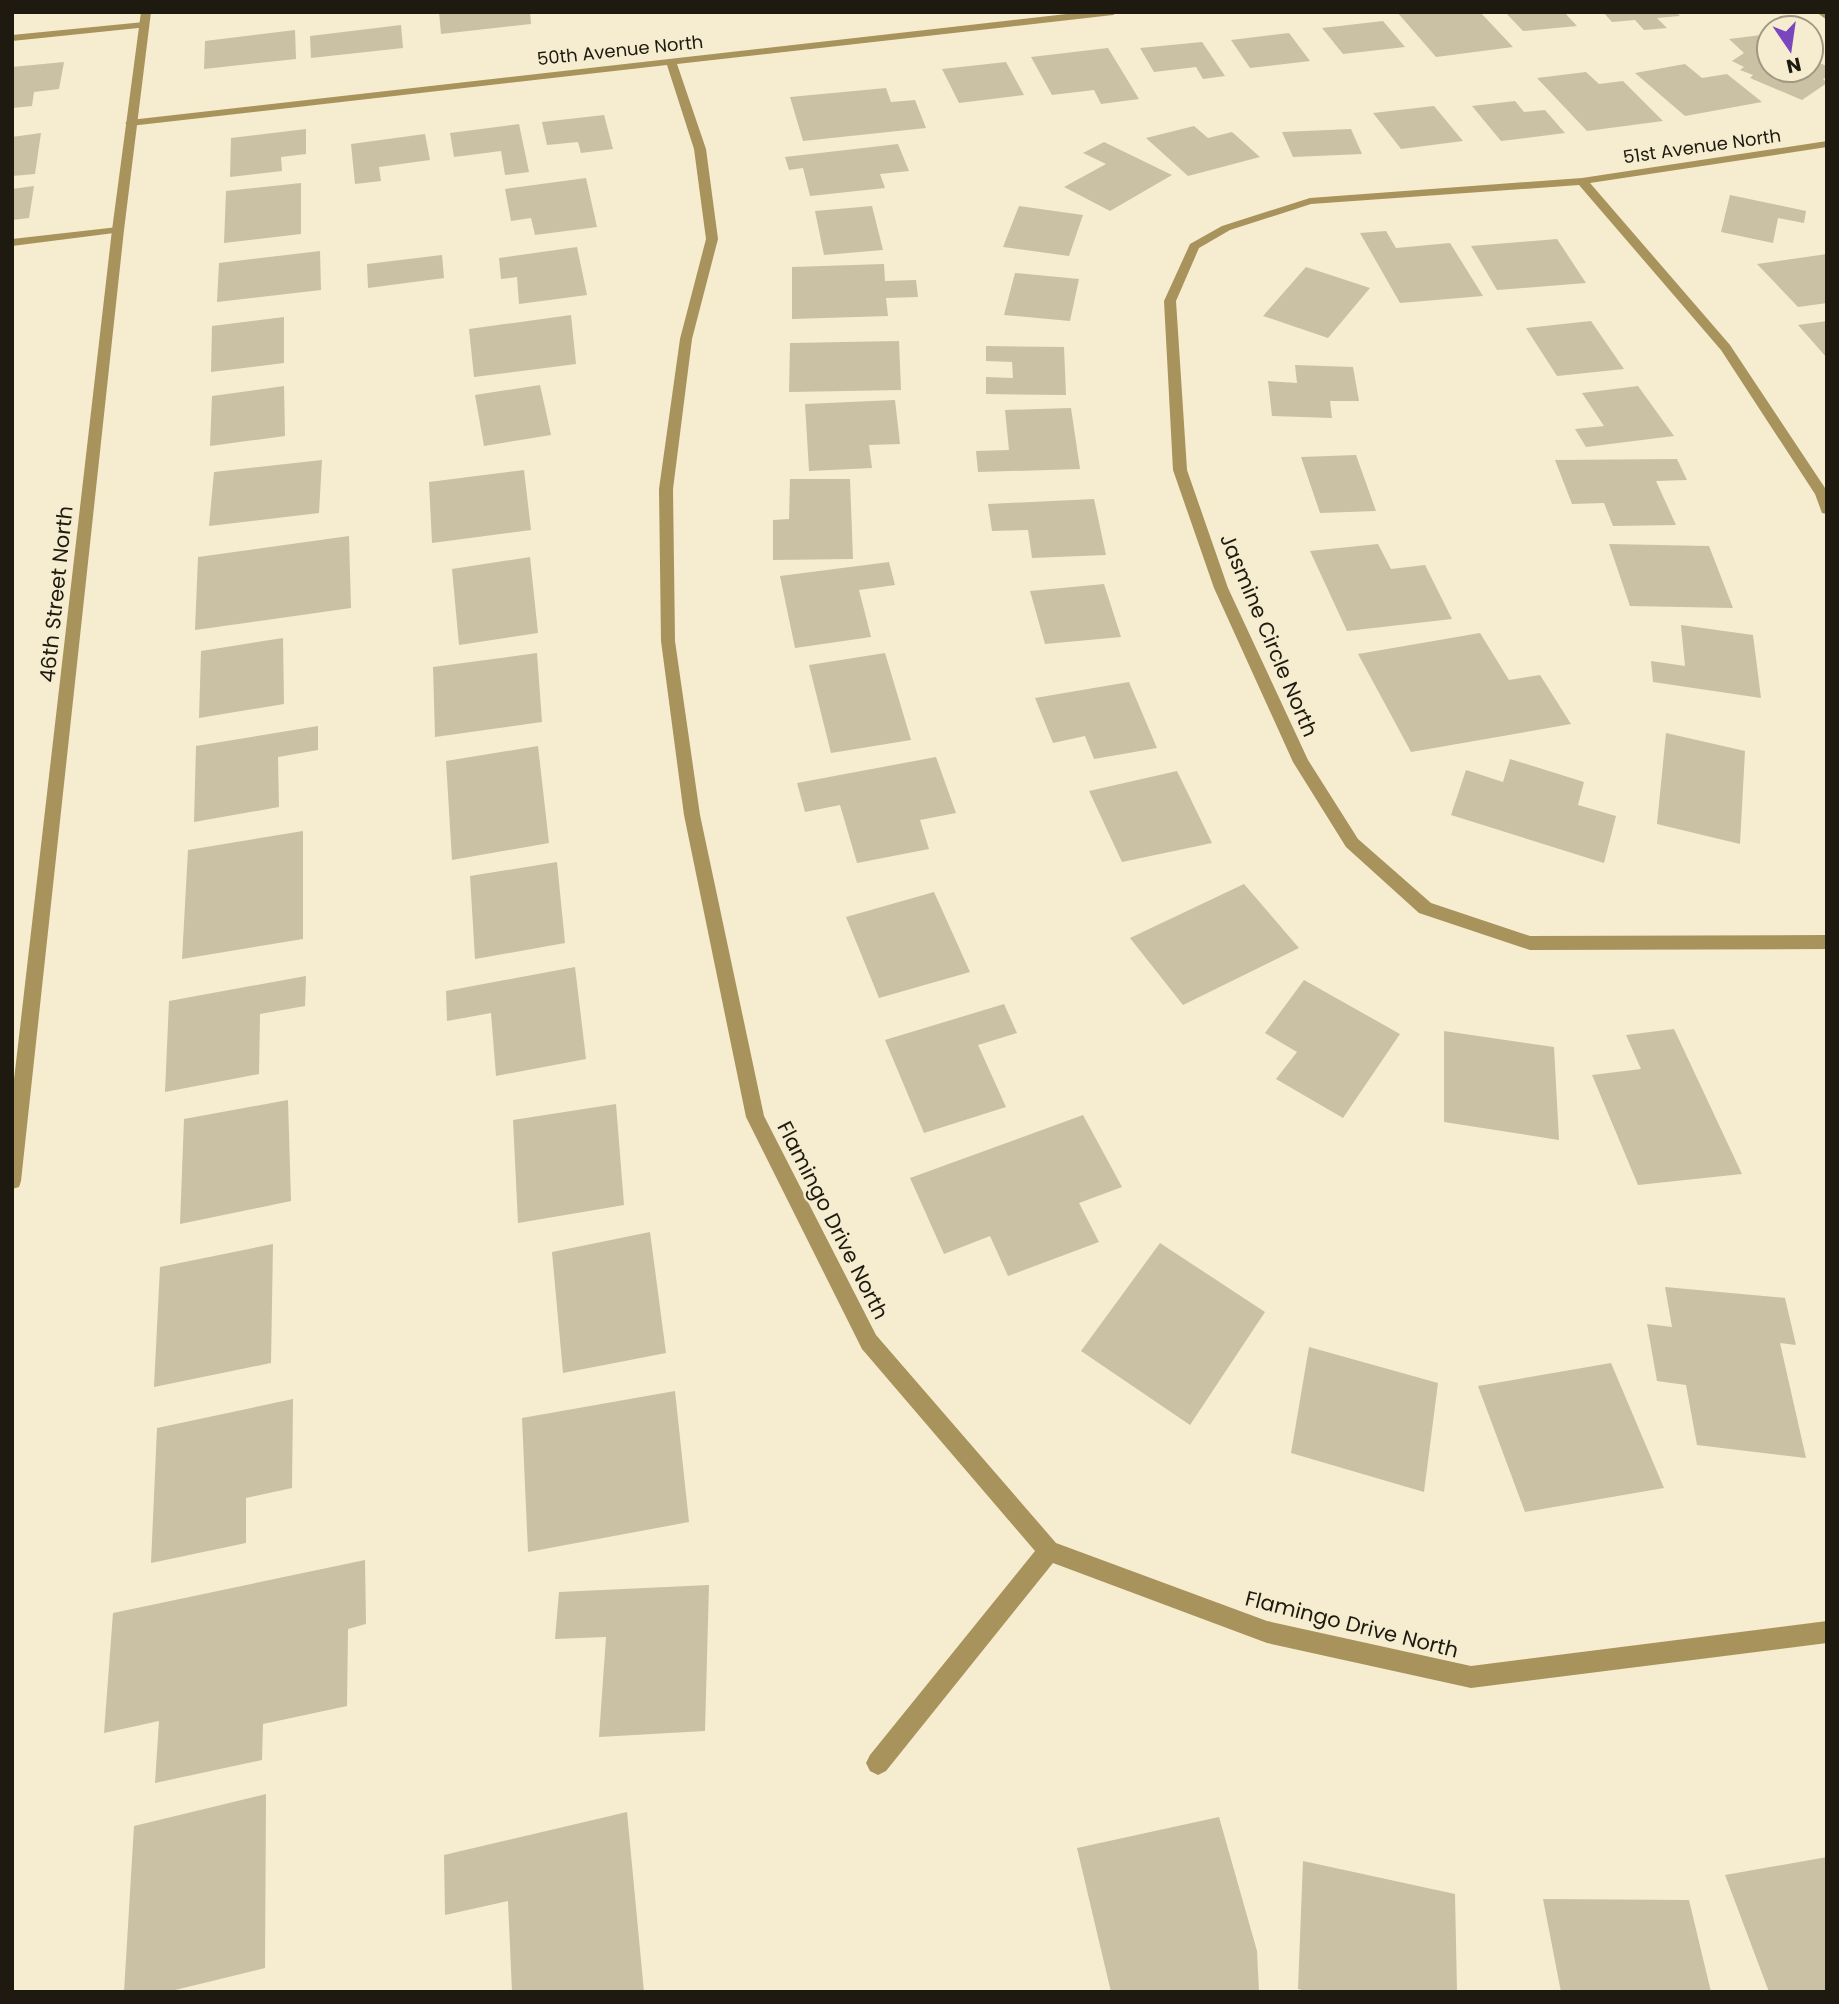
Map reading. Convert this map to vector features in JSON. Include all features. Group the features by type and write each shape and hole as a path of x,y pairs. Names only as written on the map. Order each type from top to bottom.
{"street":[{"name":"50th Avenue North","path":"130,123 1113,12"},
{"path":"1821,12 1827,17"},
{"path":"12,38 145,18"},
{"name":"46th Street North","path":"12,1181 130,123 145,18"},
{"name":"Flamingo Drive North","path":"671,62 700,149 712,239 685,339 666,489 668,640 692,814 755,1117 869,1342 1049,1551 1267,1632 1471,1677 1827,1633"},
{"name":"51st Avenue North","path":"1581,181 1827,145"},
{"path":"1581,181 1726,348 1824,494 1827,510"},
{"name":"Jasmine Circle North","path":"1581,181 1310,201 1226,228 1194,246 1170,301 1180,470 1221,588 1301,762 1352,843 1425,908 1530,943 1827,942"},
{"path":"12,243 118,230"},
{"path":"878,1763 1049,1551"}],"building":[{"path":"439,12 530,12 531,24 441,34"},
{"path":"1397,12 1480,12 1513,47 1436,57"},
{"path":"1505,12 1564,12 1577,26 1523,31"},
{"path":"1603,12 1676,12 1680,16 1657,18 1667,28 1644,30 1635,20 1612,22"},
{"path":"1383,21 1405,47 1343,54 1322,28"},
{"path":"401,25 403,48 311,58 310,36"},
{"path":"295,30 296,59 204,69 205,41"},
{"path":"1289,33 1310,61 1250,68 1231,40"},
{"path":"1755,36 1755,80 1750,78 1753,75 1740,70 1744,67 1732,61 1744,53 1729,39"},
{"path":"1202,42 1225,76 1203,79 1196,67 1154,72 1140,48"},
{"path":"1108,48 1139,99 1101,104 1094,90 1052,95 1031,57"},
{"path":"64,62 59,89 34,92 32,106 12,108 12,67"},
{"path":"1006,62 1024,95 959,103 942,69"},
{"path":"1685,64 1702,78 1727,74 1762,102 1685,116 1635,73"},
{"path":"1586,72 1599,84 1623,81 1663,121 1587,131 1537,78"},
{"path":"1827,83 1802,100 1764,84"},
{"path":"886,88 891,102 915,100 926,128 803,141 790,97"},
{"path":"1515,101 1524,112 1545,110 1565,133 1501,141 1472,106"},
{"path":"1434,106 1463,141 1401,149 1373,113"},
{"path":"604,115 613,149 581,153 578,142 547,145 542,122"},
{"path":"519,124 529,172 505,175 501,151 454,157 450,133"},
{"path":"1194,126 1208,138 1232,132 1260,157 1188,176 1146,138"},
{"path":"306,129 306,154 281,157 282,171 230,177 231,138"},
{"path":"1351,129 1362,154 1293,157 1282,132"},
{"path":"41,133 35,174 12,176 12,137"},
{"path":"425,134 430,160 379,167 381,181 355,184 351,144"},
{"path":"1104,142 1172,175 1110,211 1064,187 1106,164 1083,153"},
{"path":"898,144 909,171 880,174 885,188 810,196 803,168 789,170 785,157"},
{"path":"586,178 597,227 535,235 531,218 511,221 505,189"},
{"path":"301,183 301,234 224,243 226,191"},
{"path":"34,186 29,218 12,220 12,189"},
{"path":"1730,195 1806,211 1804,223 1778,218 1773,243 1721,232"},
{"path":"872,206 883,250 824,255 815,211"},
{"path":"1019,206 1083,215 1069,256 1003,247"},
{"path":"1386,231 1396,248 1450,243 1483,296 1400,303 1360,233"},
{"path":"1557,239 1586,283 1497,290 1471,246"},
{"path":"577,247 587,295 519,304 517,277 501,279 499,258"},
{"path":"320,251 321,290 217,302 219,263"},
{"path":"1827,254 1827,303 1798,307 1757,264"},
{"path":"442,255 444,278 368,288 367,264"},
{"path":"884,264 885,281 916,280 918,297 886,298 888,316 792,319 792,267"},
{"path":"1306,267 1370,288 1328,338 1263,316"},
{"path":"1015,273 1079,279 1070,321 1004,315"},
{"path":"571,315 576,364 474,377 469,329"},
{"path":"284,317 284,363 211,372 212,326"},
{"path":"1591,321 1624,369 1557,376 1526,328"},
{"path":"1827,321 1827,358 1798,325"},
{"path":"899,341 901,390 789,392 790,343"},
{"path":"986,346 1064,347 1066,395 986,394 986,377 1013,378 1012,362 986,361"},
{"path":"1295,365 1353,367 1359,401 1330,401 1332,418 1272,416 1268,381 1297,383"},
{"path":"540,385 551,435 484,446 475,395"},
{"path":"284,386 285,436 210,446 212,396"},
{"path":"1638,386 1674,436 1586,447 1575,429 1604,426 1582,393"},
{"path":"895,400 900,444 869,445 872,468 809,471 805,404"},
{"path":"1071,408 1080,469 978,472 976,451 1009,450 1005,410"},
{"path":"1356,455 1376,511 1320,513 1301,457"},
{"path":"1677,459 1687,480 1656,481 1676,525 1613,526 1604,503 1572,504 1555,460"},
{"path":"322,460 319,513 209,526 214,472"},
{"path":"524,470 531,530 432,543 429,482"},
{"path":"790,479 850,479 853,559 773,560 773,520 789,519"},
{"path":"1094,499 1106,555 1032,558 1028,530 992,531 988,504"},
{"path":"349,536 351,608 195,630 198,557"},
{"path":"1378,544 1391,569 1425,565 1452,619 1347,631 1310,551"},
{"path":"1609,544 1709,546 1733,608 1630,606"},
{"path":"530,557 538,633 459,645 452,569"},
{"path":"889,562 895,585 859,590 871,637 795,648 780,576"},
{"path":"1104,584 1121,637 1045,644 1030,591"},
{"path":"1681,625 1753,635 1761,698 1653,682 1651,661 1685,666"},
{"path":"1480,633 1509,680 1540,675 1571,724 1411,752 1358,654"},
{"path":"283,638 284,704 199,718 201,651"},
{"path":"537,653 542,722 435,737 433,667"},
{"path":"885,653 911,740 831,753 809,665"},
{"path":"1129,682 1157,748 1094,759 1085,736 1053,743 1035,698"},
{"path":"318,726 318,750 278,757 279,807 194,822 196,746"},
{"path":"1666,733 1745,751 1740,844 1657,824"},
{"path":"538,746 549,843 452,860 446,761"},
{"path":"936,757 956,813 920,820 929,849 857,863 840,805 805,812 797,783"},
{"path":"1510,759 1584,782 1578,805 1616,816 1604,863 1451,815 1466,770 1503,782"},
{"path":"1177,771 1212,843 1122,862 1089,791"},
{"path":"303,831 303,939 182,959 188,850"},
{"path":"557,862 565,943 475,959 470,876"},
{"path":"1244,884 1299,948 1183,1005 1130,938"},
{"path":"934,892 970,972 879,998 846,917"},
{"path":"575,967 586,1059 496,1076 491,1013 447,1021 446,991"},
{"path":"306,976 305,1006 260,1014 259,1074 165,1092 169,1001"},
{"path":"1304,980 1400,1034 1343,1118 1276,1079 1297,1052 1265,1033"},
{"path":"1004,1004 1017,1033 978,1045 1006,1107 924,1133 885,1040"},
{"path":"1674,1029 1742,1174 1638,1185 1592,1075 1641,1069 1626,1035"},
{"path":"1444,1031 1554,1047 1559,1140 1444,1122"},
{"path":"288,1100 291,1201 180,1224 184,1119"},
{"path":"616,1104 624,1205 518,1223 513,1120"},
{"path":"1083,1115 1122,1187 1079,1203 1099,1242 1008,1276 990,1236 944,1254 910,1178"},
{"path":"650,1232 666,1353 563,1373 552,1252"},
{"path":"1160,1243 1265,1312 1190,1425 1081,1351"},
{"path":"273,1244 271,1363 154,1387 160,1267"},
{"path":"1665,1287 1785,1298 1796,1345 1780,1343 1806,1458 1697,1445 1686,1385 1657,1381 1647,1324 1672,1327"},
{"path":"1309,1347 1438,1383 1424,1492 1291,1453"},
{"path":"1611,1363 1664,1488 1525,1512 1478,1386"},
{"path":"675,1391 689,1522 528,1552 522,1418"},
{"path":"293,1399 292,1488 246,1498 246,1543 151,1563 157,1428"},
{"path":"365,1560 366,1624 348,1629 347,1706 263,1724 262,1760 155,1783 159,1721 104,1733 113,1613"},
{"path":"709,1585 705,1731 599,1737 606,1637 555,1639 559,1592"},
{"path":"266,1794 265,1968 167,1992 124,1992 134,1826"},
{"path":"627,1812 644,1992 512,1992 508,1901 445,1915 444,1855"},
{"path":"1219,1817 1257,1951 1259,1992 1111,1992 1077,1848"},
{"path":"1827,1857 1827,1992 1769,1992 1725,1875"},
{"path":"1303,1861 1455,1894 1457,1992 1310,1992 1298,1989"},
{"path":"1543,1899 1689,1900 1711,1992 1561,1992"}]}
